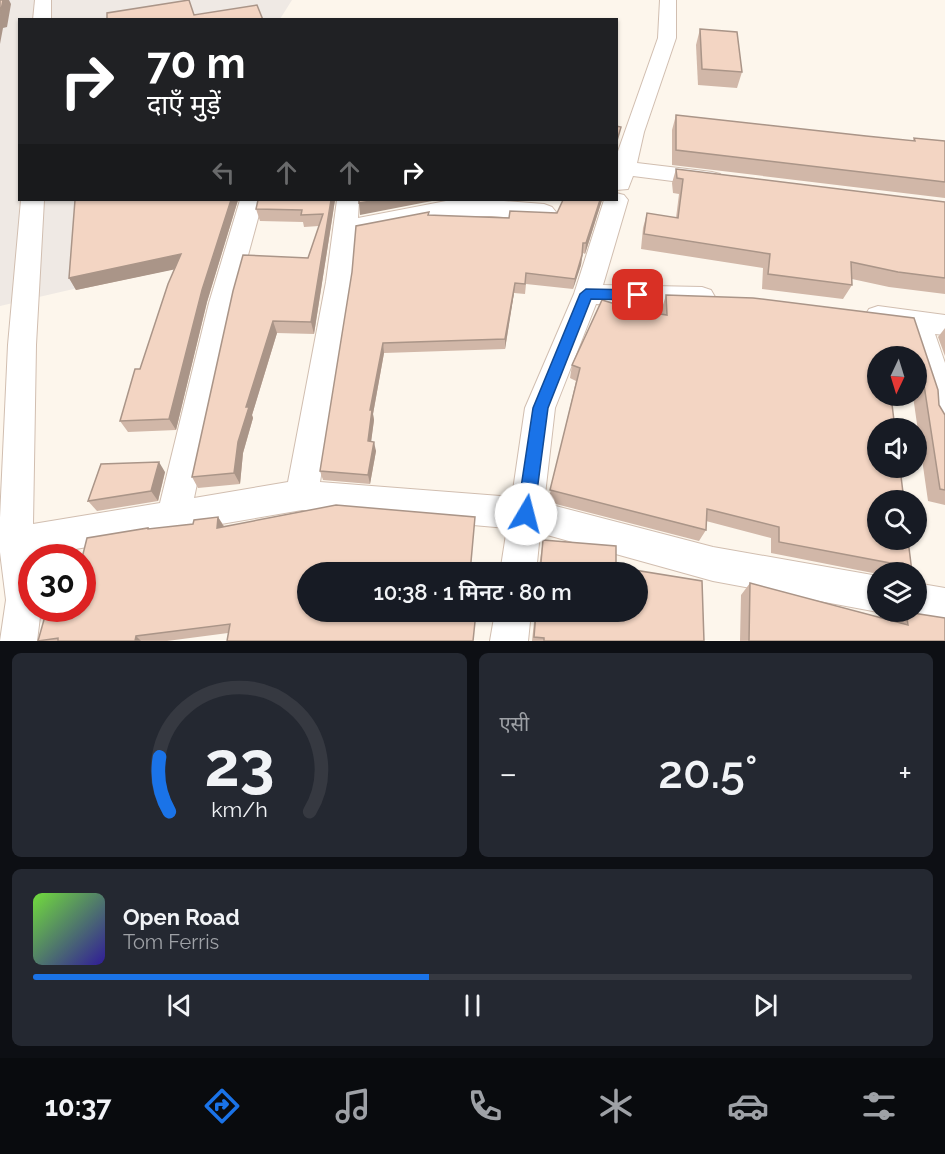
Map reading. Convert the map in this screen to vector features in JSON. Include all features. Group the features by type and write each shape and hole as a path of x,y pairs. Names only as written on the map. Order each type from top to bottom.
{"street":[{"path":"42,0 42,18"},
{"path":"618,190 639,115 667,38 668,0"},
{"path":"624,168 731,181"},
{"path":"18,641 24,600 16,543 22,345 32,201"},
{"path":"173,517 222,303 251,201"},
{"path":"302,495 339,282 348,201"},
{"path":"519,562 540,408 601,254 615,201"},
{"path":"345,228 438,205 544,212"},
{"path":"586,294 724,298"},
{"path":"849,312 945,325"},
{"path":"917,321 944,403 945,417"},
{"path":"16,543 302,495 526,514 713,564 867,592"},
{"path":"927,603 945,606"},
{"path":"509,641 512,622"}],"shaded area":[{"path":"0,0 292,0 281,18 18,18 18,201 197,201 173,266 0,306"}],"building":[{"path":"189,0 194,15 257,5 262,18 107,18 107,13"},
{"path":"700,29 737,32 742,72 702,69"},
{"path":"676,115 915,141 914,138 945,141 945,182 676,150"},
{"path":"676,169 945,202 945,278 898,272 851,262 852,285 768,274 770,254 644,234 647,213 678,218 683,179 677,178"},
{"path":"75,201 231,201 202,290 169,419 120,421 135,369 140,369 168,284 181,254 69,278"},
{"path":"258,201 331,201 311,322 273,321 246,407 249,407 238,442 234,473 192,477 243,255 308,258 323,214 301,215 302,210 256,209"},
{"path":"563,201 600,201 586,243 583,243 575,279 526,273 525,284 515,283 505,339 383,343 370,410 372,410 368,441 374,442 368,475 320,471 352,272 356,226 429,212 428,215 509,218 510,211 557,213"},
{"path":"666,295 753,298 914,318 923,346 867,346 867,406 892,406 894,418 867,418 867,478 901,478 903,490 867,490 867,550 909,550 911,562 885,562 779,542 779,527 707,509 706,530 550,490 580,368 572,365 602,300 635,310 667,315"},
{"path":"927,357 938,390 939,405 945,415 945,490 940,489 927,404"},
{"path":"159,462 151,491 88,501 101,464"},
{"path":"336,505 475,517 471,562 297,562 297,622 475,622 473,641 227,641 230,624 136,636 135,641 58,641 58,638 38,641 43,622 96,622 96,544 86,544 87,538 148,528 193,524 194,520 218,517 217,528"},
{"path":"543,540 616,546 616,562 541,562"},
{"path":"648,572 702,581 704,641 544,641 544,638 534,637 535,622 648,622"},
{"path":"750,583 867,614 867,622 897,622 908,625 908,622 927,622 927,615 945,618 945,641 749,641"}],"route":[{"path":"526,514 540,408 586,294 638,295"}]}
